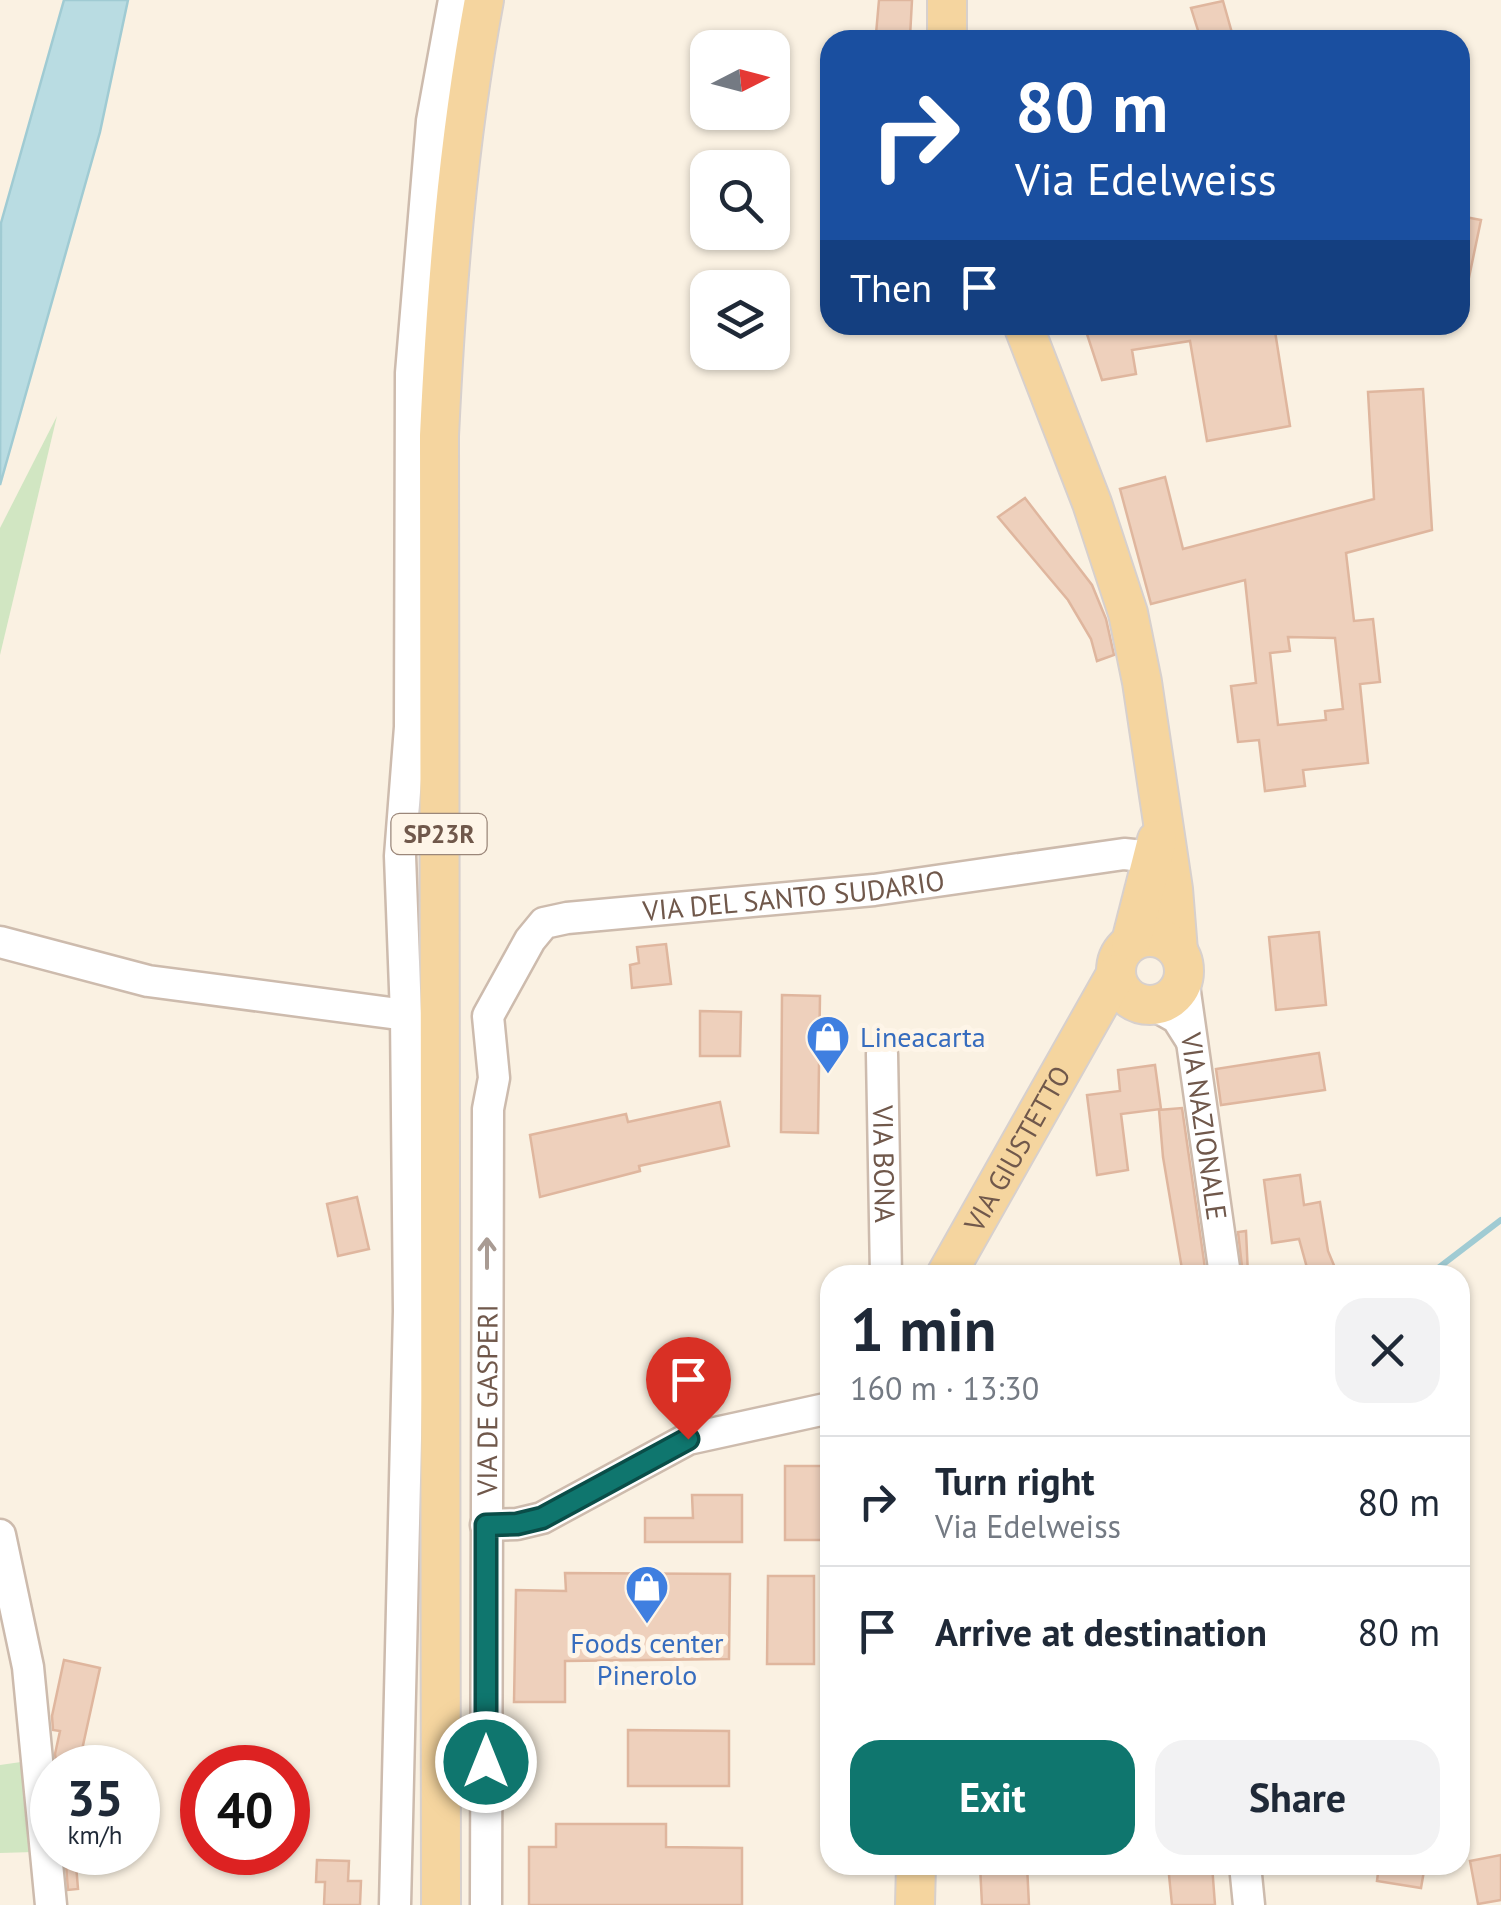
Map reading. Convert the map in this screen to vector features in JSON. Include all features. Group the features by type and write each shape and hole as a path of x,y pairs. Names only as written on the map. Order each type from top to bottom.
{"main road":[{"name":"SP23R","path":"441,1905 439,436 456,179 484,0"},
{"path":"946,0 947,30"},
{"path":"1027,335 1092,503 1128,613 1161,818 1180,965 1173,996 1147,1004 1123,993 1123,958 1152,936 1162,938 1180,965"},
{"name":"VIA GIUSTETTO","path":"954,1265 1123,958 1161,818"},
{"name":"VIA GIUSTETTO","path":"1078,1044 1147,1004"},
{"path":"424,1905 424,1768 441,1670"},
{"path":"891,1875 891,1905"},
{"path":"915,1905 916,1875"}],"street":[{"path":"395,1905 409,1331 400,856 410,727 411,373 432,121 454,0"},
{"name":"VIA DEL SANTO SUDARIO","path":"488,1016 530,940 544,923 874,890 1124,854 1153,857"},
{"path":"0,942 148,981 406,1015"},
{"name":"VIA NAZIONALE","path":"1180,965 1224,1265"},
{"path":"1147,1004 1177,1018 1192,1042"},
{"name":"VIA DE GASPERI","path":"486,1905 488,1109 494,1078 488,1016"},
{"name":"VIA BONA","path":"882,1054 886,1265"},
{"path":"486,1525 542,1518 688,1439 820,1415"},
{"path":"0,1535 28,1667 51,1905"},
{"path":"1246,1875 1248,1905"}],"green space":[{"path":"57,416 0,655 0,528"},
{"path":"21,1762 30,1852 0,1853 0,1765"}],"water":[{"path":"64,0 128,0 100,132 0,485 1,223"}],"building":[{"path":"879,0 912,0 910,30 876,30"},
{"path":"1223,1 1231,30 1198,30 1191,8"},
{"path":"1470,218 1481,220 1470,273"},
{"path":"1087,335 1276,335 1290,426 1207,441 1190,341 1132,350 1136,374 1102,380"},
{"path":"1423,389 1432,530 1346,553 1354,621 1373,619 1380,682 1360,684 1368,763 1303,770 1305,786 1265,791 1259,740 1238,742 1231,686 1256,683 1245,580 1151,604 1120,489 1165,477 1183,549 1374,499 1368,392","holes":["1288,637 1335,638 1343,709 1325,711 1326,720 1278,725 1270,653 1290,651"]},
{"path":"1025,498 1092,585 1106,619 1114,655 1097,661 1091,639 1068,600 998,517"},
{"path":"1319,932 1326,1005 1276,1010 1269,937"},
{"path":"666,944 671,984 632,988 630,965 639,963 637,947"},
{"path":"782,995 820,996 818,1133 781,1132"},
{"path":"700,1011 741,1012 740,1056 700,1056"},
{"path":"1319,1053 1325,1090 1221,1105 1216,1069"},
{"path":"1155,1065 1161,1109 1121,1114 1128,1170 1097,1175 1087,1095 1120,1091 1118,1070"},
{"path":"720,1102 729,1146 639,1166 640,1171 540,1197 530,1135 626,1114 628,1122"},
{"path":"1182,1108 1205,1265 1181,1265 1159,1110"},
{"path":"1300,1175 1304,1205 1320,1202 1334,1265 1306,1265 1299,1239 1272,1243 1264,1180"},
{"path":"357,1197 369,1249 338,1256 327,1204"},
{"path":"1246,1231 1248,1265 1242,1265 1238,1232"},
{"path":"785,1466 820,1466 820,1540 785,1540"},
{"path":"692,1495 742,1495 742,1542 645,1542 645,1518 693,1518"},
{"name":"Foods center Pinerolo","path":"565,1573 730,1574 729,1659 565,1661 565,1702 514,1702 516,1590 566,1591"},
{"path":"768,1576 814,1576 814,1664 767,1664"},
{"path":"64,1660 100,1668 83,1745 57,1745 60,1731 53,1730 52,1716"},
{"path":"628,1730 729,1731 729,1786 628,1786"},
{"path":"556,1824 666,1824 666,1847 742,1848 742,1905 529,1905 529,1847 556,1847"},
{"path":"1501,1855 1501,1900 1478,1904 1470,1861"},
{"path":"317,1860 349,1861 348,1881 361,1881 360,1905 324,1905 325,1882 316,1882"},
{"path":"67,1875 77,1875 78,1889 68,1890"},
{"path":"980,1875 1028,1875 1029,1905 982,1905"},
{"path":"1169,1875 1213,1875 1215,1905 1172,1905"},
{"path":"1378,1875 1423,1875 1421,1888 1377,1881"}],"waterway":[{"path":"1442,1265 1501,1220"}],"place":[{"name":"Lineacarta","path":"828,1075"},
{"name":"Foods center Pinerolo","path":"647,1625"}],"route":[{"path":"486,1762 486,1525 542,1518 688,1439"}]}
